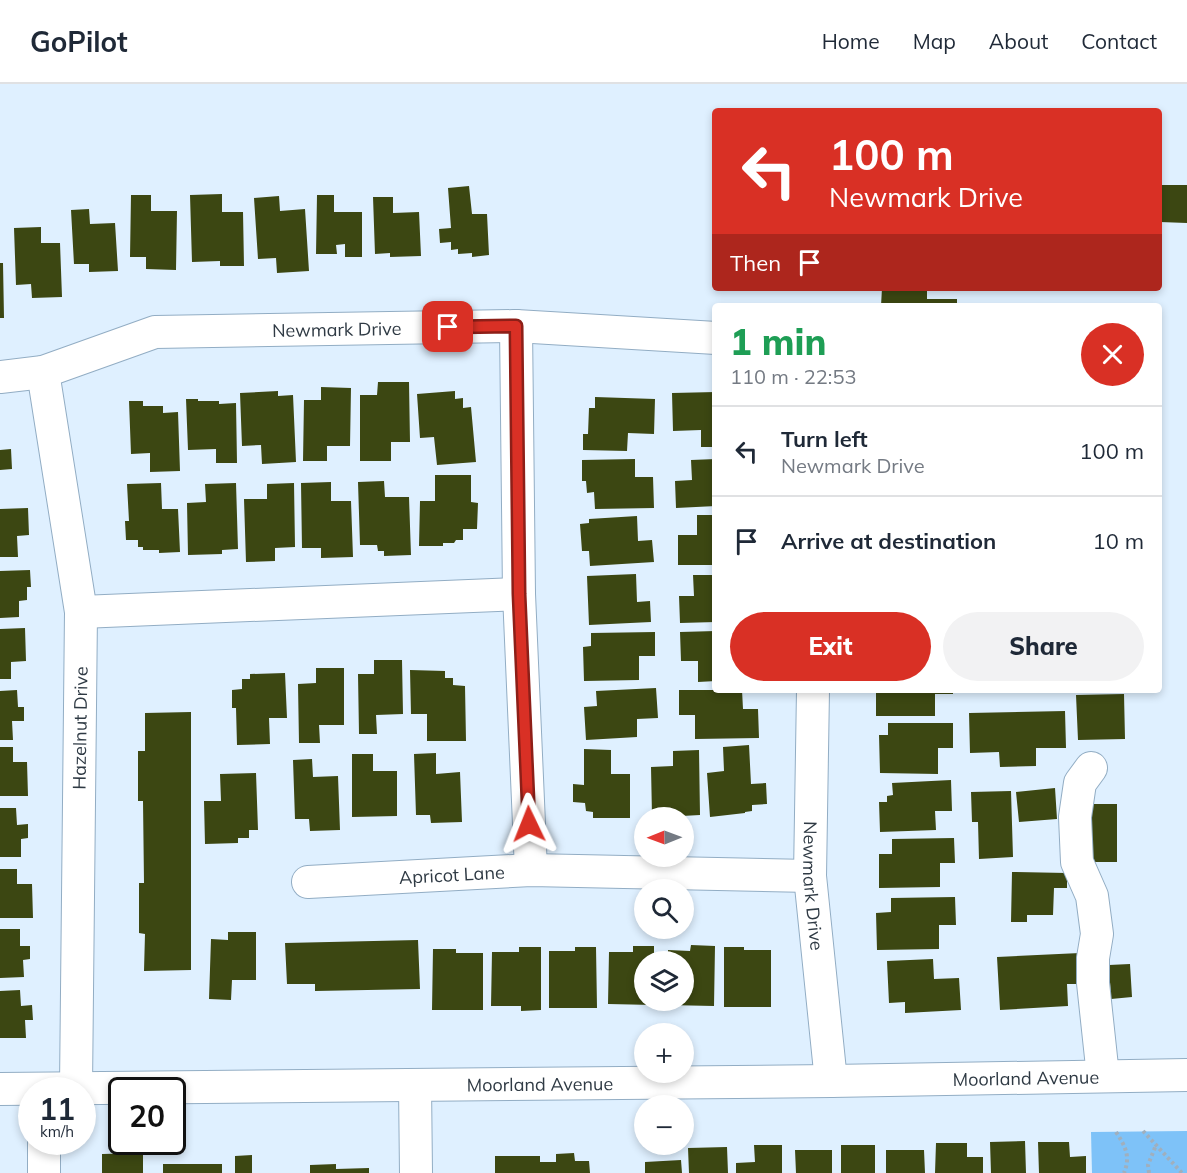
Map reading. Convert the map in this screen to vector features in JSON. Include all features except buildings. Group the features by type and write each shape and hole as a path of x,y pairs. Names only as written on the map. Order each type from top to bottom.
{"street":[{"name":"Newmark Drive","path":"0,376 43,372 155,332 516,326 712,338"},
{"path":"516,326 519,594 531,870"},
{"name":"Hazelnut Drive","path":"43,372 81,612 76,1077"},
{"path":"81,612 519,594"},
{"name":"Newmark Drive","path":"813,693 810,876 831,1081"},
{"path":"1091,768 1080,783 1075,817 1076,851 1077,862 1092,896 1097,934 1093,958 1093,983 1103,1076"},
{"name":"Apricot Lane","path":"308,882 531,870 810,876"},
{"name":"Moorland Avenue","path":"96,1087 831,1081 1187,1075"},
{"path":"415,1085 416,1173"},
{"name":"Moorland Avenue","path":"0,1089 18,1089"},
{"path":"44,1155 44,1173"}],"path":[{"path":"1143,1131 1182,1173"},
{"path":"1116,1132 1128,1154 1124,1173"},
{"path":"1149,1173 1148,1165 1156,1145"}],"shaded area":[{"path":"1187,1131 1187,1173 1092,1173 1091,1132"}],"route":[{"path":"448,327 516,326 519,594 529,824"}]}
